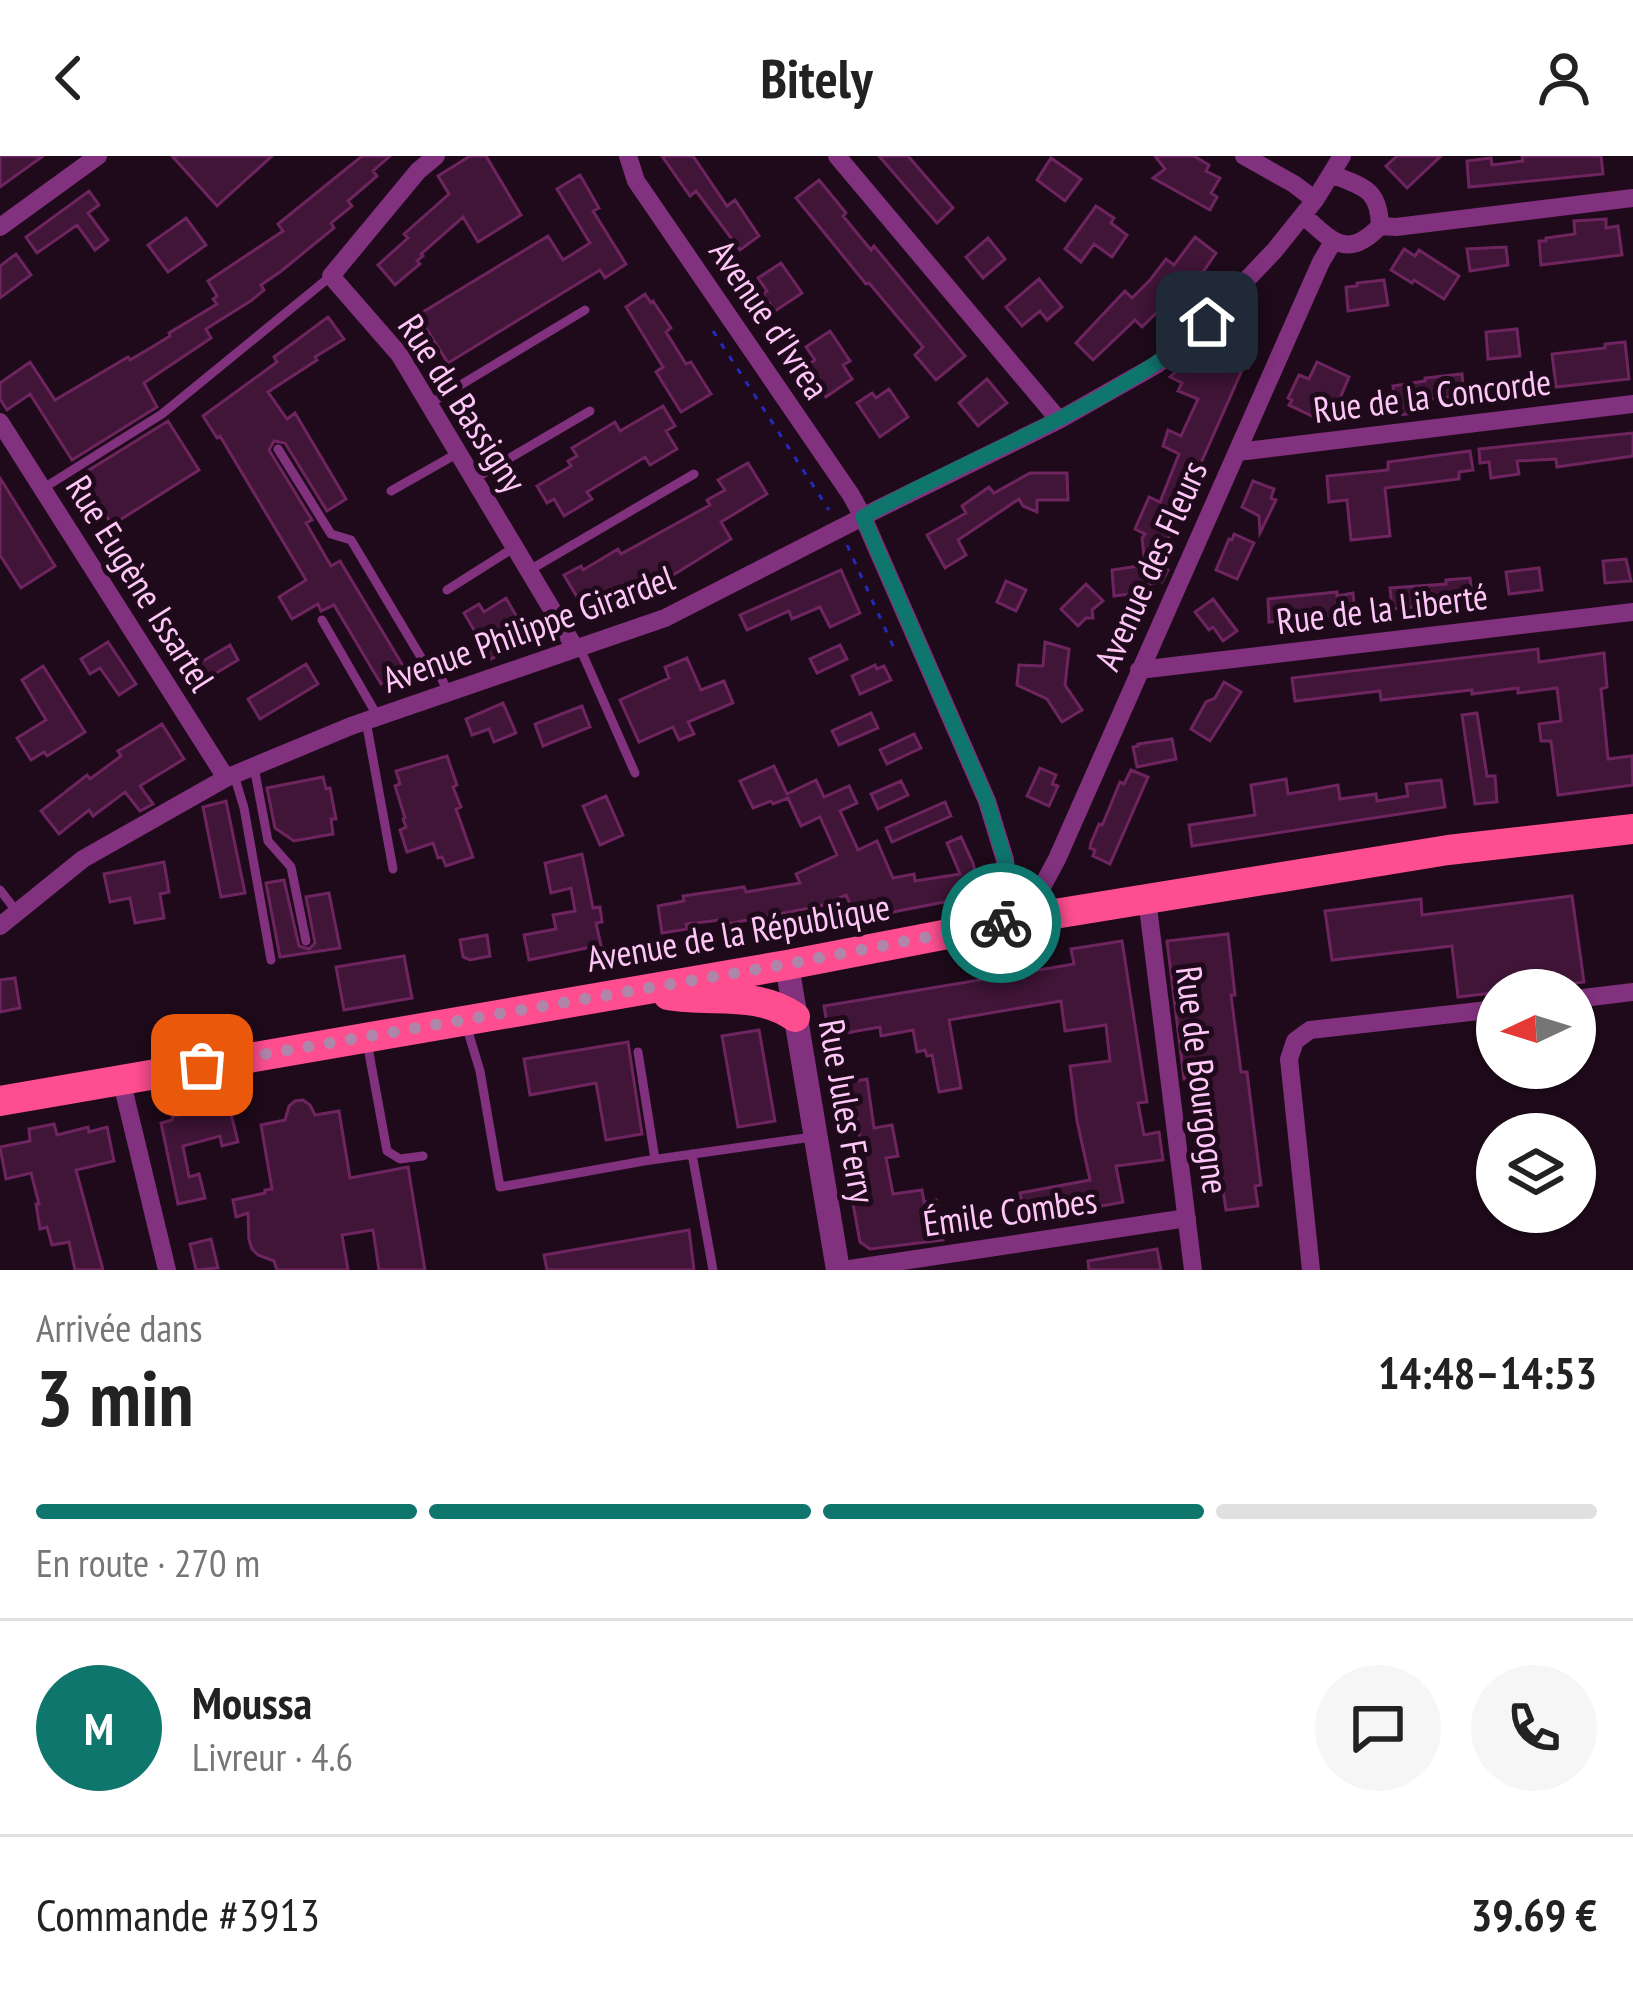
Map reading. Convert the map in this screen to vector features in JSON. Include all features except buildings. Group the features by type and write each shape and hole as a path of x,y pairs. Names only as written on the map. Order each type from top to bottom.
{"main road":[{"name":"Avenue de la République","path":"0,1101 1025,919 1448,850 1633,829"},
{"path":"639,990 691,999 756,1000 780,1006 795,1017"}],"street":[{"path":"0,227 98,156"},
{"path":"331,276 418,171 436,156"},
{"name":"Avenue d'Ivrea","path":"628,156 636,181 863,517 987,801 1025,919"},
{"path":"837,156 1059,420"},
{"path":"1244,156 1294,184 1333,242 1346,245 1360,243 1380,226 1633,198"},
{"name":"Avenue Philippe Girardel","path":"0,926 83,859 230,777 372,719 665,618 1059,420 1156,365 1189,340 1250,277 1309,207 1342,156"},
{"path":"1331,175 1369,190 1379,206 1380,226"},
{"name":"Avenue des Fleurs","path":"1025,919 1057,859 1333,242"},
{"name":"Rue du Bassigny","path":"331,276 399,354 577,647"},
{"name":"Rue de la Concorde","path":"1238,452 1633,404"},
{"name":"Rue Eugène Issartel","path":"0,422 106,578 230,777"},
{"name":"Rue de la Liberté","path":"1139,670 1633,612"},
{"name":"Rue de Bourgogne","path":"1147,899 1193,1270"},
{"name":"Rue Jules Ferry","path":"787,964 840,1270"},
{"path":"1596,996 1633,992"},
{"path":"1311,1270 1289,1059 1295,1041 1310,1030 1476,1012"},
{"path":"121,1079 167,1270"},
{"name":"Émile Combes","path":"840,1270 1187,1218"}],"lane":[{"path":"42,489 162,414 331,276"},
{"path":"429,404 585,310"},
{"path":"474,479 590,411"},
{"path":"278,449 331,534 351,540 422,659 436,667 448,692"},
{"path":"391,491 458,453"},
{"path":"528,571 694,474"},
{"path":"447,590 514,548"},
{"path":"322,620 372,719 393,869"},
{"path":"577,647 635,773"},
{"path":"254,767 268,841 294,869 306,941"},
{"path":"230,777 244,808 271,960"},
{"path":"0,890 17,912"},
{"path":"464,1020 479,1071 500,1187 818,1136"},
{"path":"366,1037 387,1151 400,1159 423,1156"},
{"path":"638,1052 655,1159"},
{"path":"692,1154 713,1270"}],"path":[{"path":"711,329 839,529 893,646 926,662"}],"way so far":[{"path":"202,1065 1001,923"}],"route":[{"path":"1001,923 1013,921 1005,860 987,801 863,517 1059,420 1156,365 1207,322"}]}
